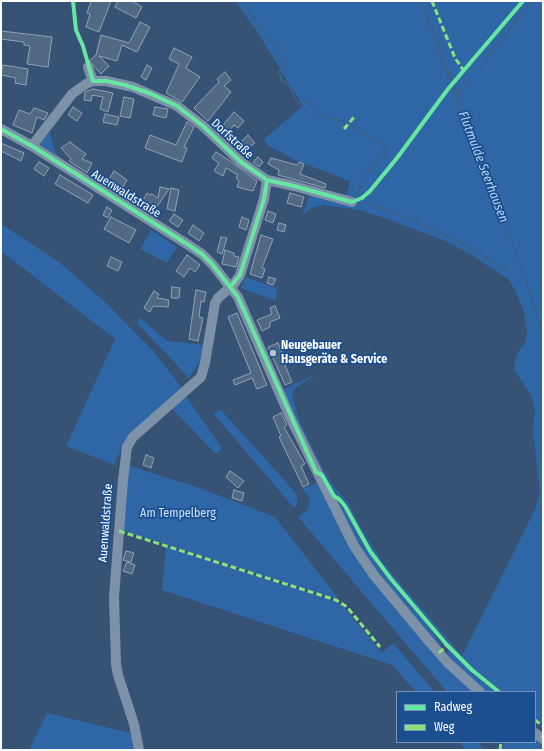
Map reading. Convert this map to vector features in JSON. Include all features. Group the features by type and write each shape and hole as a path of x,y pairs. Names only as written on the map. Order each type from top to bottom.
{"street":[{"path":"88,67 93,82"},
{"name":"Dorfstraße","path":"32,146 72,94 79,88 93,82 106,81 133,87 177,106 203,126 241,162 267,180"},
{"name":"Auenwaldstraße","path":"1,129 32,146 202,254 230,287 242,306 316,472 354,546 373,574 448,663 479,691"},
{"path":"230,287 240,275 264,199 267,180 352,202"},
{"name":"Auenwaldstraße","path":"139,750 134,724 118,675 115,650 114,598 122,480 126,447 133,437 200,377 205,363 215,304 218,298 230,287"}],"green space":[{"path":"235,1 543,1 543,331 526,279 525,280 543,336 543,724 536,719 536,691 501,691 481,676 451,646 392,578 372,550 346,503 332,489 282,390 317,374 295,388 292,396 300,422 322,467 335,488 348,502 360,526 383,563 462,656 535,509 540,493 533,429 535,410 532,397 514,369 516,356 525,342 527,333 524,312 515,290 508,279 470,254 443,240 384,218 360,210 324,205 311,208 302,216 310,194 358,205 357,199 346,198 350,181 297,161 269,146 263,140 303,106 256,30"},
{"path":"50,132 54,150 59,157 41,145 41,141"},
{"path":"1,224 59,262 103,300 154,352 182,388 125,442 114,465 66,446 115,339 1,251"},
{"path":"151,230 177,247 167,263 140,249"},
{"path":"245,277 277,288 276,301 241,288"},
{"path":"139,317 167,341 204,345 200,361 189,378 137,323"},
{"path":"185,395 222,448 216,454 171,408"},
{"path":"221,410 295,492 298,502 294,508 213,413"},
{"name":"Am Tempelberg","path":"126,465 194,486 275,517 338,598 335,599 121,530"},
{"path":"317,483 351,548 474,691 446,691 298,517 308,509 310,498 302,489"},
{"path":"335,500 343,507 378,567 431,630 441,644 440,647 367,562"},
{"name":"Am Tempelberg","path":"166,546 337,602 343,606 382,653 393,643 434,691 415,691 392,665 162,590"},
{"path":"448,649 479,679 495,691 484,691 462,673 448,655"},
{"path":"47,713 131,733 133,750 29,750"},
{"path":"536,738 543,743 543,750 502,750 504,743 536,743"},
{"path":"460,743 479,743 484,750 466,750"}],"water":[{"name":"Flutmulde Seerhausen","path":"420,1 422,1 430,21 526,279 543,331 543,336 525,279 452,90"}],"building":[{"path":"91,1 111,1 99,32 86,27 90,14 87,13"},
{"path":"118,1 132,1 142,7 136,18 115,7"},
{"path":"140,22 150,27 137,52 122,45 117,61 99,56 109,66 101,74 89,61 96,55 101,35 129,43"},
{"path":"1,31 52,37 48,67 27,64 30,46 24,45 24,42 1,39"},
{"path":"174,48 192,57 186,68 200,77 182,102 166,93 179,64 169,59"},
{"path":"3,65 28,69 26,85 15,83 16,78 1,75"},
{"path":"147,65 152,68 146,80 141,77"},
{"path":"225,72 231,80 224,86 231,92 208,121 194,108 219,82 217,79"},
{"path":"93,89 113,93 108,112 100,109 103,97 92,95 91,101 84,100 85,92"},
{"path":"124,97 134,99 130,118 120,116"},
{"path":"73,107 82,113 77,121 68,115"},
{"path":"155,107 168,109 166,118 153,115"},
{"path":"34,108 48,113 44,120 37,117 32,133 13,125 19,110 30,114"},
{"path":"234,112 244,121 238,128 234,125 226,135 219,130"},
{"path":"105,114 119,117 117,125 103,122"},
{"path":"187,122 194,127 184,147 187,148 182,162 145,148 150,135 176,145"},
{"path":"248,135 255,143 245,150 239,144"},
{"path":"70,142 86,154 82,159 92,163 87,173 69,161 71,159 61,148"},
{"path":"1,143 24,153 21,161 1,151"},
{"path":"216,152 257,181 253,191 237,187 239,181 236,178 238,175 226,168 223,176 214,171 219,163 212,158"},
{"path":"258,157 263,162 259,167 253,162"},
{"path":"271,158 297,165 299,162 304,164 300,174 326,184 325,188 278,175 279,170 268,164"},
{"path":"39,162 49,168 44,176 34,169"},
{"path":"114,171 127,180 121,190 108,181"},
{"path":"60,175 93,195 88,203 55,184"},
{"path":"160,187 169,189 154,211 141,203 147,193 158,198"},
{"path":"171,188 179,190 175,211 167,209"},
{"path":"290,193 304,197 301,207 287,203"},
{"path":"107,207 112,210 108,218 103,215"},
{"path":"268,211 276,214 273,223 265,220"},
{"path":"174,214 183,220 178,227 169,221"},
{"path":"111,217 136,230 129,243 104,229"},
{"path":"242,217 249,220 246,230 239,227"},
{"path":"279,223 286,225 284,232 277,230"},
{"path":"193,225 204,233 199,241 188,233"},
{"path":"261,235 273,239 262,268 265,269 262,278 250,274"},
{"path":"221,237 227,238 222,254 217,252"},
{"path":"225,250 234,253 234,256 239,257 236,267 222,264"},
{"path":"187,255 200,265 195,272 190,268 184,277 176,271"},
{"path":"111,257 122,262 118,271 107,266"},
{"path":"269,277 276,279 273,285 267,283"},
{"path":"172,287 180,288 179,298 171,298"},
{"path":"196,290 206,292 204,302 201,301 199,317 203,318 198,341 189,339"},
{"path":"154,291 159,294 157,298 169,300 168,307 153,306 150,312 144,308"},
{"path":"275,306 280,318 270,322 270,327 262,331 257,320 272,314 270,308"},
{"path":"237,313 267,385 257,389 252,378 235,385 233,380 251,373 228,317"},
{"path":"278,343 287,364 285,365 292,382 285,385 268,347"},
{"path":"281,413 287,425 284,427 305,464 301,466 309,484 303,487 279,437 281,436 273,417"},
{"path":"146,455 154,458 151,468 143,465"},
{"path":"230,471 244,481 238,488 226,477"},
{"path":"234,490 244,493 242,501 232,498"},
{"path":"126,551 134,553 131,562 123,560"},
{"path":"127,562 135,565 132,574 123,571"}],"waterway":[{"path":"242,1 264,36 280,46 281,49 275,55 285,63 285,65 279,72 283,82 290,85 294,97 299,104 309,102 317,114 345,122"},
{"path":"479,68 531,1"},
{"path":"457,97 469,80"},
{"path":"351,126 387,148 387,152 364,176 359,191 359,196"},
{"path":"365,202 407,218 453,239 474,250 506,271"}],"marked path":[{"path":"432,1 455,58 464,71"},
{"path":"344,129 355,116"},
{"path":"119,531 336,600 347,607 380,647"},
{"path":"439,653 447,645"},
{"path":"536,721 543,726"},
{"path":"500,750 501,743"}],"cycle path":[{"path":"73,1 76,30 83,46 93,81 106,81 125,85 149,93 177,106 203,126 241,162 267,180"},
{"path":"267,180 352,202 362,198 370,191 397,158 448,89 523,1"},
{"path":"1,129 32,146 187,244 202,254 212,264 238,297 316,472 322,475 334,496 345,506 370,551 391,579 447,645 472,670 498,691"},
{"path":"230,287 240,275 264,199 267,180"}],"place":[{"name":"Neugebauer Hausgeräte & Service","path":"273,353"}]}
